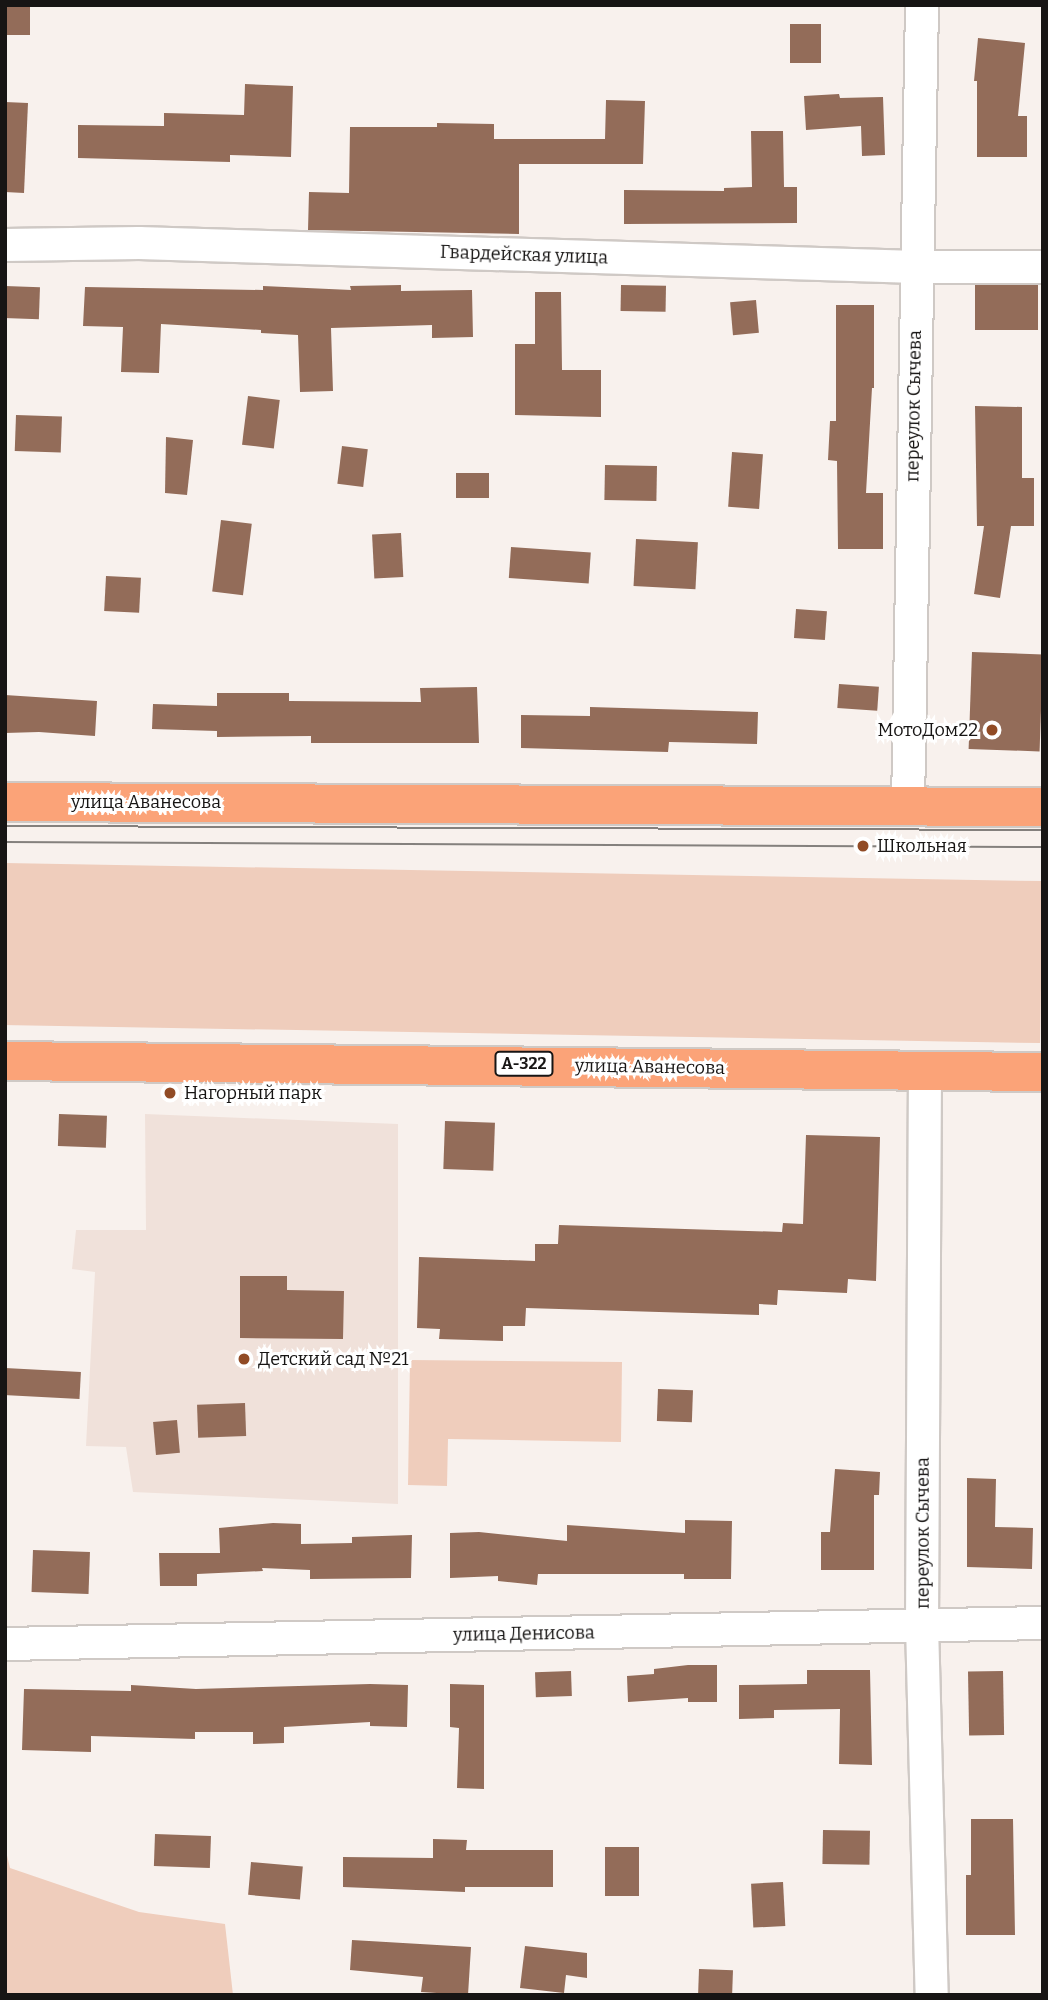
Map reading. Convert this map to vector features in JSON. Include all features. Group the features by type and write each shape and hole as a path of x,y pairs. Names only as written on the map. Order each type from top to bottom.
{"highway":[{"name":"улица Аванесова","path":"5,802 1043,807"},
{"name":"улица Аванесова","path":"5,1060 1043,1072"}],"street":[{"name":"переулок Сычева","path":"908,806 922,5"},
{"name":"Гвардейская улица","path":"5,245 139,243 917,267 1043,267"},
{"name":"переулок Сычева","path":"925,1070 922,1625 932,1995"},
{"name":"улица Денисова","path":"5,1644 1043,1623"}],"shaded area":[{"path":"5,863 1043,881 1040,1043 5,1025"},
{"name":"Детский сад №21","path":"145,1114 398,1124 398,1504 133,1492 126,1447 86,1446 95,1272 72,1269 76,1230 146,1230"},
{"path":"410,1360 622,1362 621,1442 448,1439 447,1486 408,1485"},
{"path":"5,1847 10,1868 139,1912 225,1924 233,1995 5,1995"}],"building":[{"path":"5,5 30,5 30,35 5,35"},
{"path":"790,24 821,24 821,63 790,63"},
{"path":"978,38 1025,43 1018,116 1027,116 1027,157 977,157 977,81 974,81"},
{"path":"245,84 293,86 291,157 230,155 230,162 78,158 78,125 164,126 164,113 244,115"},
{"path":"839,94 840,98 883,97 885,155 862,156 861,126 806,130 804,96"},
{"path":"606,100 645,101 643,164 519,164 519,234 308,230 309,192 349,193 350,127 437,127 437,123 494,124 494,139 605,139"},
{"path":"5,102 28,103 24,193 5,192"},
{"path":"751,131 783,131 784,187 797,187 797,223 624,224 624,190 724,191 724,188 752,187"},
{"path":"401,285 401,291 472,290 473,337 432,338 432,325 331,328 333,391 300,392 298,335 161,324 159,373 121,372 123,327 83,326 85,287 263,290 263,286 351,290 350,286"},
{"path":"621,285 666,286 666,312 621,311"},
{"path":"975,285 1038,285 1038,330 975,330"},
{"path":"5,286 40,287 39,319 5,318"},
{"path":"535,292 561,292 562,370 601,370 601,417 515,415 515,344 535,344"},
{"path":"756,300 759,333 733,335 730,302"},
{"path":"836,305 874,305 874,388 866,493 883,493 883,549 838,549 837,461 828,460 830,421 836,421"},
{"path":"248,396 280,400 274,449 242,445"},
{"path":"975,406 1022,407 1022,478 1034,478 1034,526 1011,526 1000,598 974,594 984,526 977,526"},
{"path":"16,415 62,417 61,453 15,451"},
{"path":"166,437 193,440 187,495 165,493"},
{"path":"342,446 368,449 363,487 337,484"},
{"path":"732,452 763,454 759,509 728,507"},
{"path":"605,465 657,466 656,501 604,500"},
{"path":"456,473 489,473 489,498 456,498"},
{"path":"221,520 252,524 243,595 212,591"},
{"path":"401,533 403,577 374,578 372,535"},
{"path":"636,539 698,542 695,589 634,586"},
{"path":"511,547 591,553 589,584 509,578"},
{"path":"106,576 141,578 139,613 104,611"},
{"path":"796,609 827,611 825,640 794,638"},
{"path":"972,652 1043,654 1040,751 969,749"},
{"path":"839,684 879,687 877,711 837,708"},
{"path":"477,687 479,743 311,743 311,736 217,737 217,731 152,729 153,704 217,706 217,693 289,693 289,701 421,702 420,688"},
{"path":"5,695 97,701 95,736 39,732 5,733"},
{"path":"590,707 758,712 757,744 669,742 668,752 521,748 521,715 590,716"},
{"path":"59,1114 107,1116 106,1148 58,1146"},
{"path":"445,1121 495,1123 493,1171 443,1169"},
{"path":"806,1135 880,1137 876,1281 848,1279 847,1293 778,1290 777,1305 759,1304 759,1315 526,1308 525,1326 503,1326 503,1341 439,1339 440,1329 417,1328 419,1257 535,1261 535,1244 558,1244 559,1225 782,1232 783,1223 803,1224"},
{"path":"240,1276 287,1276 287,1290 344,1291 343,1339 240,1338"},
{"path":"5,1368 81,1372 79,1399 5,1395"},
{"path":"658,1389 693,1390 692,1422 657,1421"},
{"path":"245,1403 246,1436 198,1438 197,1405"},
{"path":"177,1420 180,1453 156,1455 153,1422"},
{"path":"835,1469 880,1472 879,1495 874,1495 874,1570 821,1570 821,1532 830,1532"},
{"path":"967,1478 996,1479 995,1527 1033,1528 1032,1569 967,1567"},
{"path":"685,1520 732,1521 731,1579 684,1579 684,1574 538,1574 537,1585 498,1581 498,1576 450,1578 450,1533 479,1532 567,1541 567,1525 685,1533"},
{"path":"273,1523 301,1524 301,1544 352,1543 352,1537 412,1535 411,1578 310,1579 310,1570 262,1568 263,1571 197,1574 197,1586 160,1586 159,1553 220,1553 219,1528"},
{"path":"33,1550 90,1552 88,1594 32,1592"},
{"path":"717,1665 717,1702 688,1702 688,1698 628,1702 627,1676 654,1674 654,1669"},
{"path":"807,1670 870,1670 872,1765 839,1764 840,1709 774,1710 774,1718 739,1719 739,1685 807,1684"},
{"path":"571,1671 572,1696 536,1697 535,1672"},
{"path":"1003,1671 1004,1735 969,1736 968,1672"},
{"path":"450,1684 484,1685 484,1789 457,1788 459,1728 450,1727"},
{"path":"131,1685 196,1689 408,1685 407,1727 370,1726 370,1722 284,1727 284,1743 253,1744 253,1732 195,1732 195,1739 91,1736 91,1752 22,1750 24,1689 131,1691"},
{"path":"971,1819 1013,1819 1015,1935 966,1935 966,1875 971,1875"},
{"path":"823,1830 870,1831 869,1865 822,1864"},
{"path":"155,1834 211,1836 210,1868 154,1866"},
{"path":"433,1839 467,1840 466,1850 553,1850 553,1887 465,1887 465,1892 343,1887 343,1857 433,1858"},
{"path":"605,1847 639,1847 639,1896 605,1896"},
{"path":"251,1862 303,1867 300,1899 248,1895"},
{"path":"783,1882 785,1926 753,1928 751,1884"},
{"path":"352,1940 471,1947 468,1995 421,1992 423,1977 350,1970"},
{"path":"525,1946 587,1953 587,1978 566,1975 564,1993 520,1988"},
{"path":"699,1969 733,1970 732,1995 698,1995"}],"tram line":[{"path":"5,826 1043,830"},
{"path":"5,842 1043,847"}],"place":[{"name":"МотоДом22","path":"992,730"},
{"name":"Школьная","path":"863,846"},
{"name":"Нагорный парк","path":"170,1093"},
{"name":"Детский сад №21","path":"244,1359"}]}
